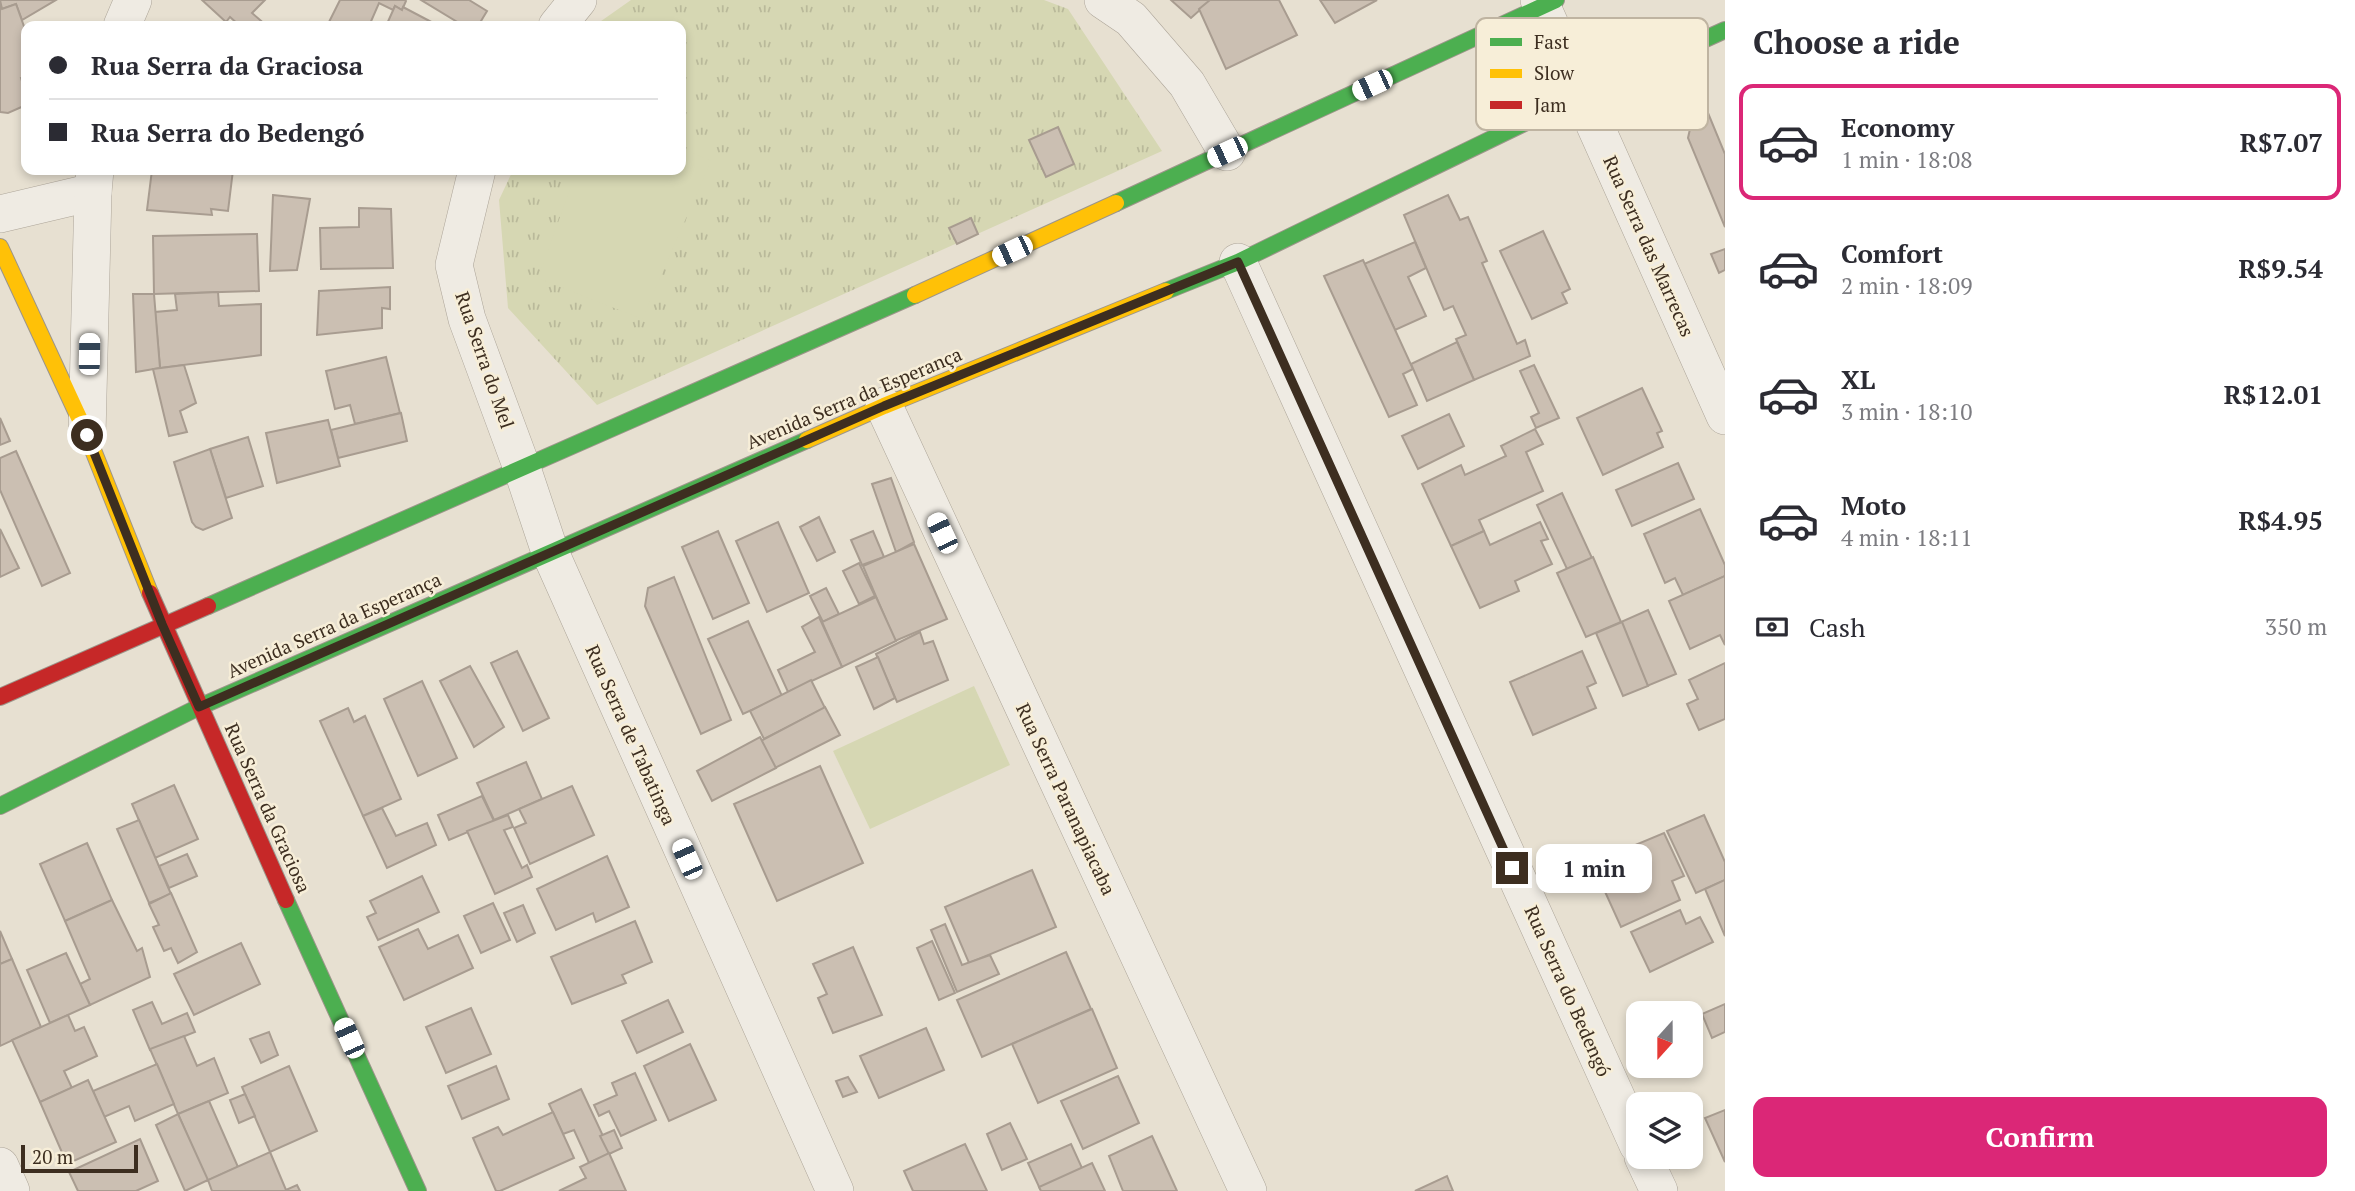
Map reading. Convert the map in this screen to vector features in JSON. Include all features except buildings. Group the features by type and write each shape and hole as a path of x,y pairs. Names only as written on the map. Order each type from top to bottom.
{"street":[{"path":"124,21 133,0"},
{"path":"561,21 578,0"},
{"path":"1103,0 1131,19 1187,83 1227,152"},
{"path":"1511,18 1545,2"},
{"name":"Avenida Serra da Esperança","path":"1708,38 1725,30"},
{"path":"0,696 844,328 1476,35"},
{"name":"Avenida Serra da Esperança","path":"0,806 199,707 550,552 884,406 1238,262 1510,130"},
{"name":"Rua Serra das Marrecas","path":"1598,130 1725,416"},
{"name":"Rua Serra do Mel","path":"476,175 454,265 467,319 522,468"},
{"path":"0,214 94,181 87,435"},
{"name":"Rua Serra da Graciosa","path":"0,247 87,435 162,624 418,1191"},
{"name":"Rua Serra do Bedengó","path":"1238,262 1626,1119"},
{"name":"Rua Serra Paranapiacaba","path":"884,406 1248,1191"},
{"name":"Rua Serra de Tabatinga","path":"522,468 550,552 835,1191"},
{"path":"0,1166 12,1191"},
{"path":"1649,1169 1659,1191"}],"green space":[{"path":"631,0 1044,0 1068,9 1162,151 597,405 508,308 499,200 511,175 686,175 686,21 601,21"},
{"path":"686,150 711,161 642,319 538,278 575,175 686,175"},
{"path":"974,686 1010,765 870,829 833,751"}],"traffic: fast":[{"path":"1517,18 1556,0"},
{"path":"1708,38 1725,30"},
{"path":"1116,203 1476,37"},
{"path":"1166,291 1238,262 1510,130"},
{"path":"208,606 915,295"},
{"path":"0,806 199,707 807,440"},
{"path":"286,900 418,1191"}],"traffic: slow":[{"path":"915,295 1116,203"},
{"path":"0,247 87,435 150,593"},
{"path":"807,440 1166,291"}],"traffic: jam":[{"path":"150,593 286,900"},
{"path":"0,697 208,606"}],"route":[{"path":"87,435 162,624 199,707 884,406 1238,262 1512,868"}]}
